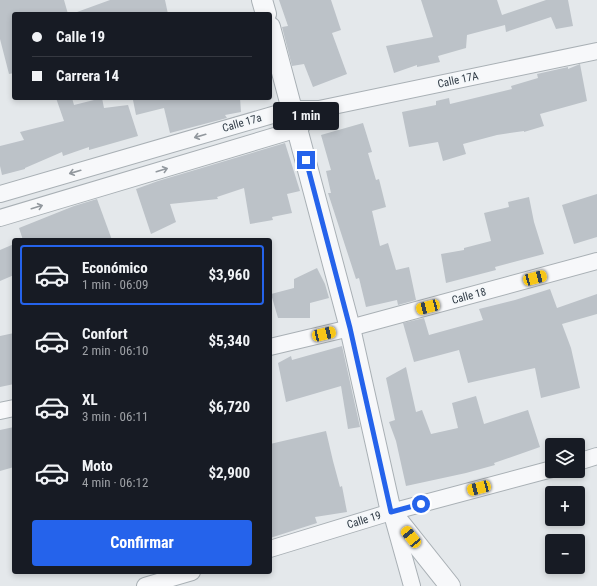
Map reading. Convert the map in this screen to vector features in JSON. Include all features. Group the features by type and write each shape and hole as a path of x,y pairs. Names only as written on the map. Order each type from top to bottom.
{"street":[{"path":"262,0 265,12"},
{"path":"272,34 293,108 350,328 391,512 412,586"},
{"name":"Calle 17A","path":"319,109 597,51"},
{"name":"Calle 17a","path":"0,194 293,108 319,109"},
{"name":"Calle 17a","path":"0,218 298,129 319,109"},
{"name":"Calle 18","path":"272,347 350,328 597,261"},
{"path":"0,412 12,409"},
{"path":"585,460 597,456"},
{"name":"Calle 19","path":"272,548 391,512 545,471"},
{"path":"391,512 450,586"},
{"path":"145,586 185,574"}],"building":[{"path":"0,0 64,0 67,12 12,12 12,73 9,74 0,39"},
{"path":"110,0 165,0 168,12 77,12"},
{"path":"279,0 331,0 341,30 332,33 347,74 313,87 304,64 292,66 282,27 288,26"},
{"path":"421,0 497,0 502,15 546,0 568,0 573,26 556,29 551,17 506,32 505,25 467,35 466,48 438,56 440,62 417,67 417,65 394,73 386,46 433,37"},
{"path":"580,64 587,101 540,114 544,126 524,132 497,135 463,144 466,154 443,161 438,142 409,147 402,112 436,105 436,101 449,98 450,104 512,89 511,86 538,78 537,74 568,67 568,69"},
{"path":"57,100 73,100 74,105 94,100 102,100 104,108 128,105 138,136 89,150 89,147 63,156 62,152 25,169 2,175 0,166 0,146 24,140 20,132 64,121"},
{"path":"133,100 240,100 241,112 225,115 227,118 170,133 164,108 136,115"},
{"path":"363,123 372,152 368,153 376,180 379,179 386,207 372,211 380,246 388,243 396,270 409,267 416,300 398,305 397,300 366,307 359,278 356,279 328,193 331,193 326,171 331,170 321,135"},
{"path":"285,143 300,191 287,194 292,213 272,217 273,220 250,224 244,188 217,197 218,199 170,204 176,222 151,234 136,189"},
{"path":"597,194 597,237 574,244 562,205"},
{"path":"529,197 534,222 544,254 495,267 496,270 446,283 441,254 464,250 464,248 491,241 484,213 509,207 508,202"},
{"path":"97,199 111,238 22,238 19,228 74,206"},
{"path":"12,245 12,276 0,281 0,250"},
{"path":"317,268 325,284 329,298 310,303 310,318 278,318 272,294 294,288 294,279"},
{"path":"550,289 557,308 597,294 597,314 562,324 571,348 580,388 541,398 535,368 468,383 459,350 414,362 403,323 424,318 429,335 483,320 479,309"},
{"path":"12,333 12,384 0,387 0,336"},
{"path":"342,346 360,427 348,429 341,386 286,402 278,363 291,356 292,360"},
{"path":"406,367 416,412 422,410 431,434 458,428 452,403 476,396 484,424 528,410 540,447 494,463 495,465 406,486 396,441 389,422 395,420 386,378"},
{"path":"12,427 12,468 0,471 0,430"},
{"path":"326,431 340,487 342,486 347,512 315,517 317,523 272,537 272,444"}],"route":[{"path":"306,160 350,328 391,512 421,504"}]}
